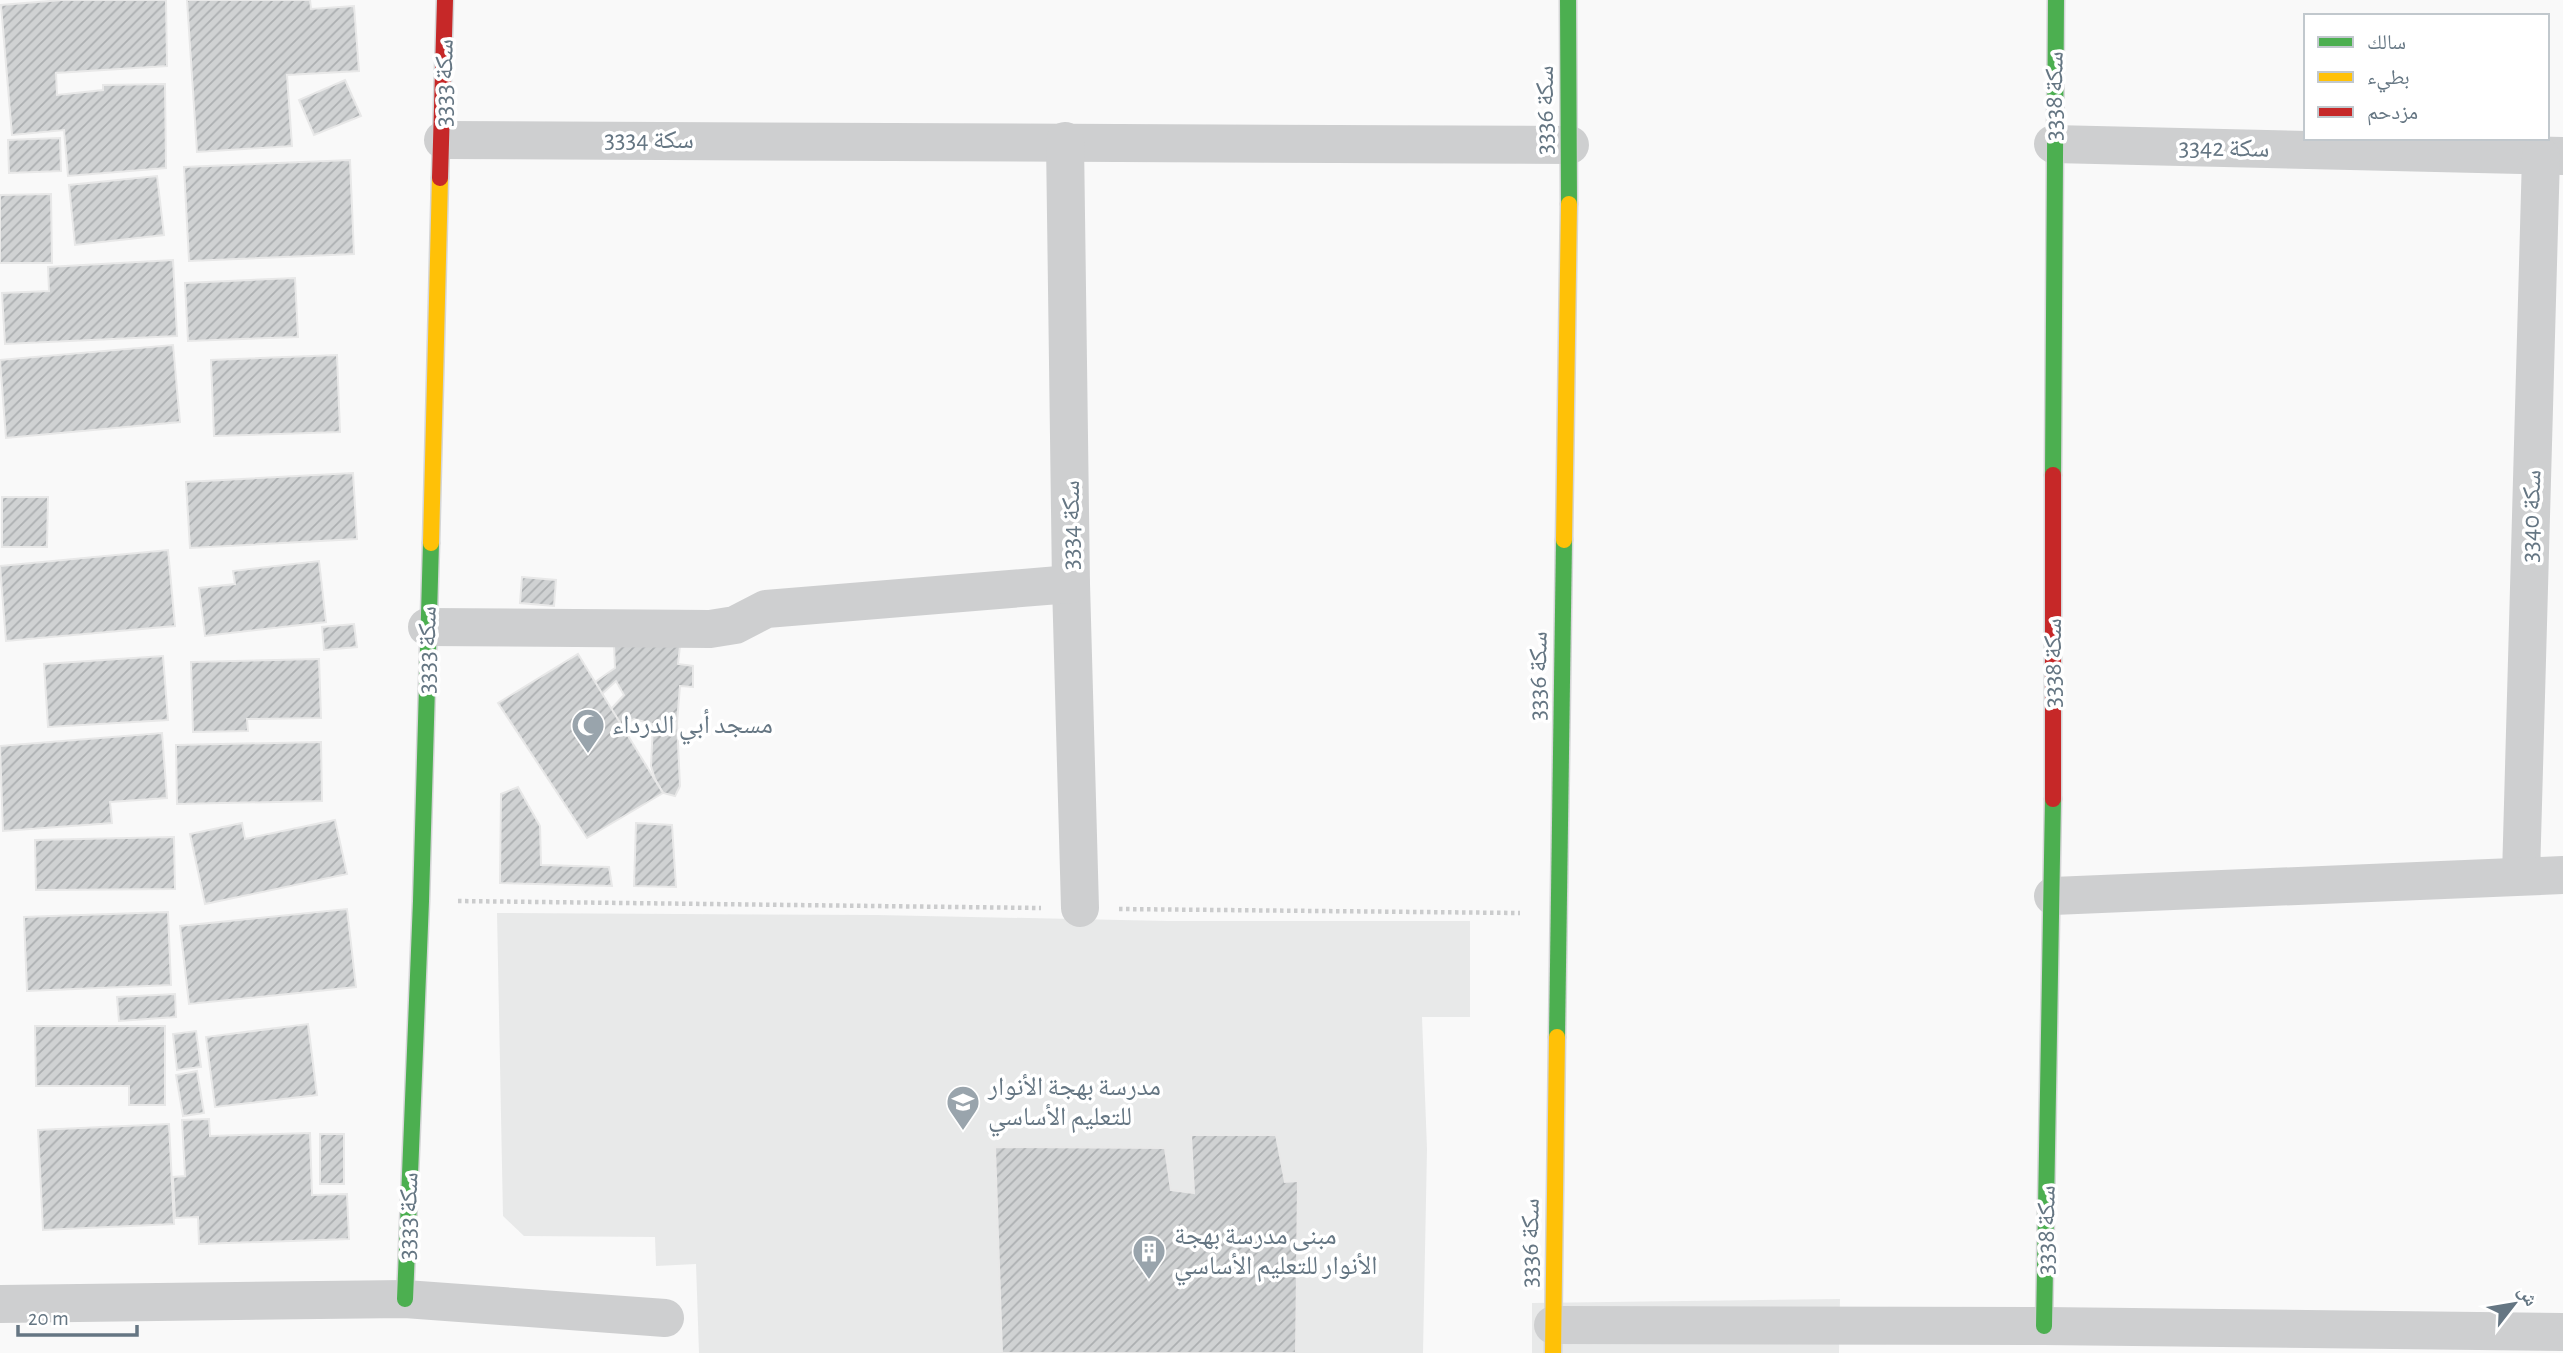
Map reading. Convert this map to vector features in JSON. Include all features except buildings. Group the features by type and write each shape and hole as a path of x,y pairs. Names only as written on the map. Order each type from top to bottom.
{"street":[{"name":"سكة 3333","path":"405,1299 421,901 445,0"},
{"name":"سكة 3336","path":"1553,1339 1570,145 1569,0"},
{"name":"سكة 3338","path":"2044,1326 2053,896 2053,144 2056,0"},
{"name":"سكة 3334","path":"443,140 1570,145"},
{"name":"سكة 3334","path":"1065,141 1071,584 1080,908"},
{"name":"سكة 3342","path":"2053,144 2552,156"},
{"name":"سكة 3340","path":"2521,876 2552,156"},
{"path":"427,627 710,629 734,625 766,609 1071,584"},
{"path":"2053,896 2563,875"},
{"name":"سكة 3333","path":"0,1304 405,1299 665,1318"},
{"path":"1553,1339 2044,1326 2365,1341 2563,1332"}],"path":[{"path":"421,901 1559,913"}],"shaded area":[{"name":"مدرسة بهجة الأنوار للتعليم الأساسي","path":"497,913 877,915 1168,921 1470,921 1470,1017 1422,1017 1427,1149 1423,1353 699,1353 696,1264 656,1266 655,1237 524,1236 503,1216"},
{"path":"1840,1299 1839,1353 1532,1353 1532,1303"}],"traffic: fast":[{"path":"1568,0 1569,204"},
{"path":"2053,475 2056,0"},
{"path":"1557,1037 1564,540"},
{"path":"405,1299 421,901 431,543"},
{"path":"2044,1326 2053,799"}],"traffic: slow":[{"path":"431,543 440,178"},
{"path":"1564,540 1569,204"},
{"path":"1553,1353 1557,1037"}],"traffic: jam":[{"path":"440,178 445,0"},
{"path":"2053,475 2053,799"}],"place":[{"name":"مسجد أبي الدرداء","path":"588,755"},
{"name":"مدرسة بهجة الأنوار للتعليم الأساسي","path":"963,1132"},
{"name":"مبنى مدرسة بهجة الأنوار للتعليم الأساسي","path":"1149,1281"}]}
